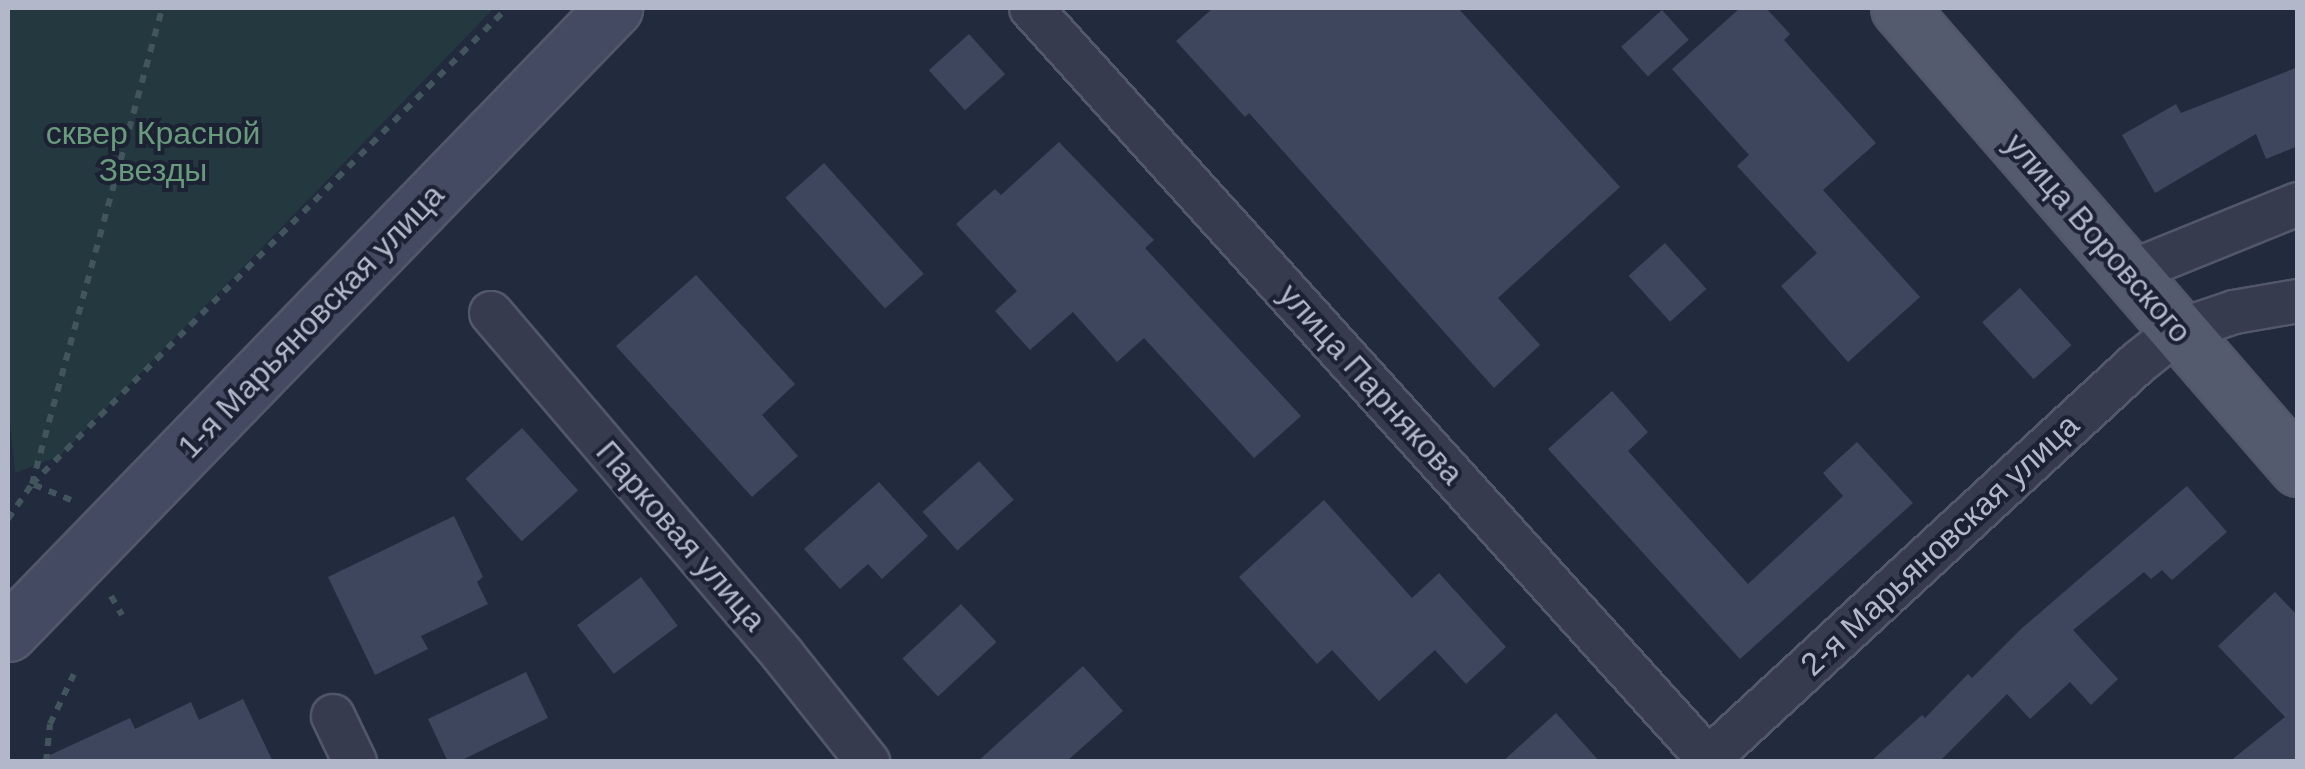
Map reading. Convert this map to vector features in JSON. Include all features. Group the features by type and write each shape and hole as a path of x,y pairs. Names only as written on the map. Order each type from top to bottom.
{"main road":[{"name":"1-я Марьяновская улица","path":"8,633 614,8"},
{"name":"улица Воровского","path":"1899,8 2298,468"}],"street":[{"name":"улица Парнякова","path":"1031,8 1708,760"},
{"path":"2128,273 2298,204"},
{"name":"2-я Марьяновская улица","path":"1708,760 2139,362 2178,332 2234,312 2298,301"},
{"name":"Парковая улица","path":"491,313 783,655 868,762"},
{"path":"333,716 355,762"}],"path":[{"path":"32,484 162,8"},
{"path":"8,519 32,484 506,8"},
{"path":"32,484 71,500"},
{"path":"46,762 50,724 74,674"}],"green space":[{"name":"сквер Красной Звезды","path":"8,8 494,8 60,456 15,473 8,402"}],"building":[{"path":"1213,8 1458,8 1620,187 1498,298 1540,345 1494,388 1249,113 1245,117 1176,41"},
{"path":"1740,8 1766,8 1790,34 1784,40 1876,143 1823,190 1920,297 1848,362 1781,286 1817,253 1737,166 1749,155 1672,69"},
{"path":"1662,10 1689,40 1648,77 1621,47"},
{"path":"969,34 1005,74 965,110 929,70"},
{"path":"2298,67 2298,146 2266,159 2256,134 2155,193 2122,135 2176,104 2181,113"},
{"path":"1059,142 1154,240 1145,248 1301,416 1254,458 1144,338 1117,362 1073,312 1030,350 995,311 1017,291 956,224 995,189 1001,195"},
{"path":"824,163 924,274 885,309 785,198"},
{"path":"1665,243 1706,289 1670,322 1629,276"},
{"path":"696,275 795,384 762,415 798,456 752,497 616,346"},
{"path":"2020,288 2072,345 2034,379 1982,322"},
{"path":"1612,391 1648,432 1628,451 1748,584 1843,496 1823,473 1857,442 1913,503 1740,659 1548,449"},
{"path":"522,428 578,490 522,541 466,479"},
{"path":"979,461 1014,500 957,550 923,512"},
{"path":"879,482 928,536 882,579 868,564 840,589 804,549"},
{"path":"2187,486 2227,532 2172,580 2162,570 2151,579 2144,572 2073,630 2118,679 2091,705 2070,682 2030,719 2007,694 1939,762 1870,762 1922,715 1925,718 1968,674 1972,678 2022,628"},
{"path":"1324,500 1412,598 1439,573 1506,647 1466,684 1435,650 1379,701 1332,650 1317,664 1239,577"},
{"path":"454,516 483,577 477,582 488,604 421,636 428,649 375,675 328,577"},
{"path":"641,577 678,626 614,674 577,625"},
{"path":"2275,592 2298,616 2298,762 2229,762 2285,717 2218,646"},
{"path":"961,604 996,642 938,697 902,659"},
{"path":"1083,666 1123,711 1066,762 977,762"},
{"path":"526,672 548,718 458,762 448,762 428,719"},
{"path":"243,699 273,762 35,762 130,718 135,729 191,702 199,720"},
{"path":"1556,713 1600,762 1502,762"}]}
